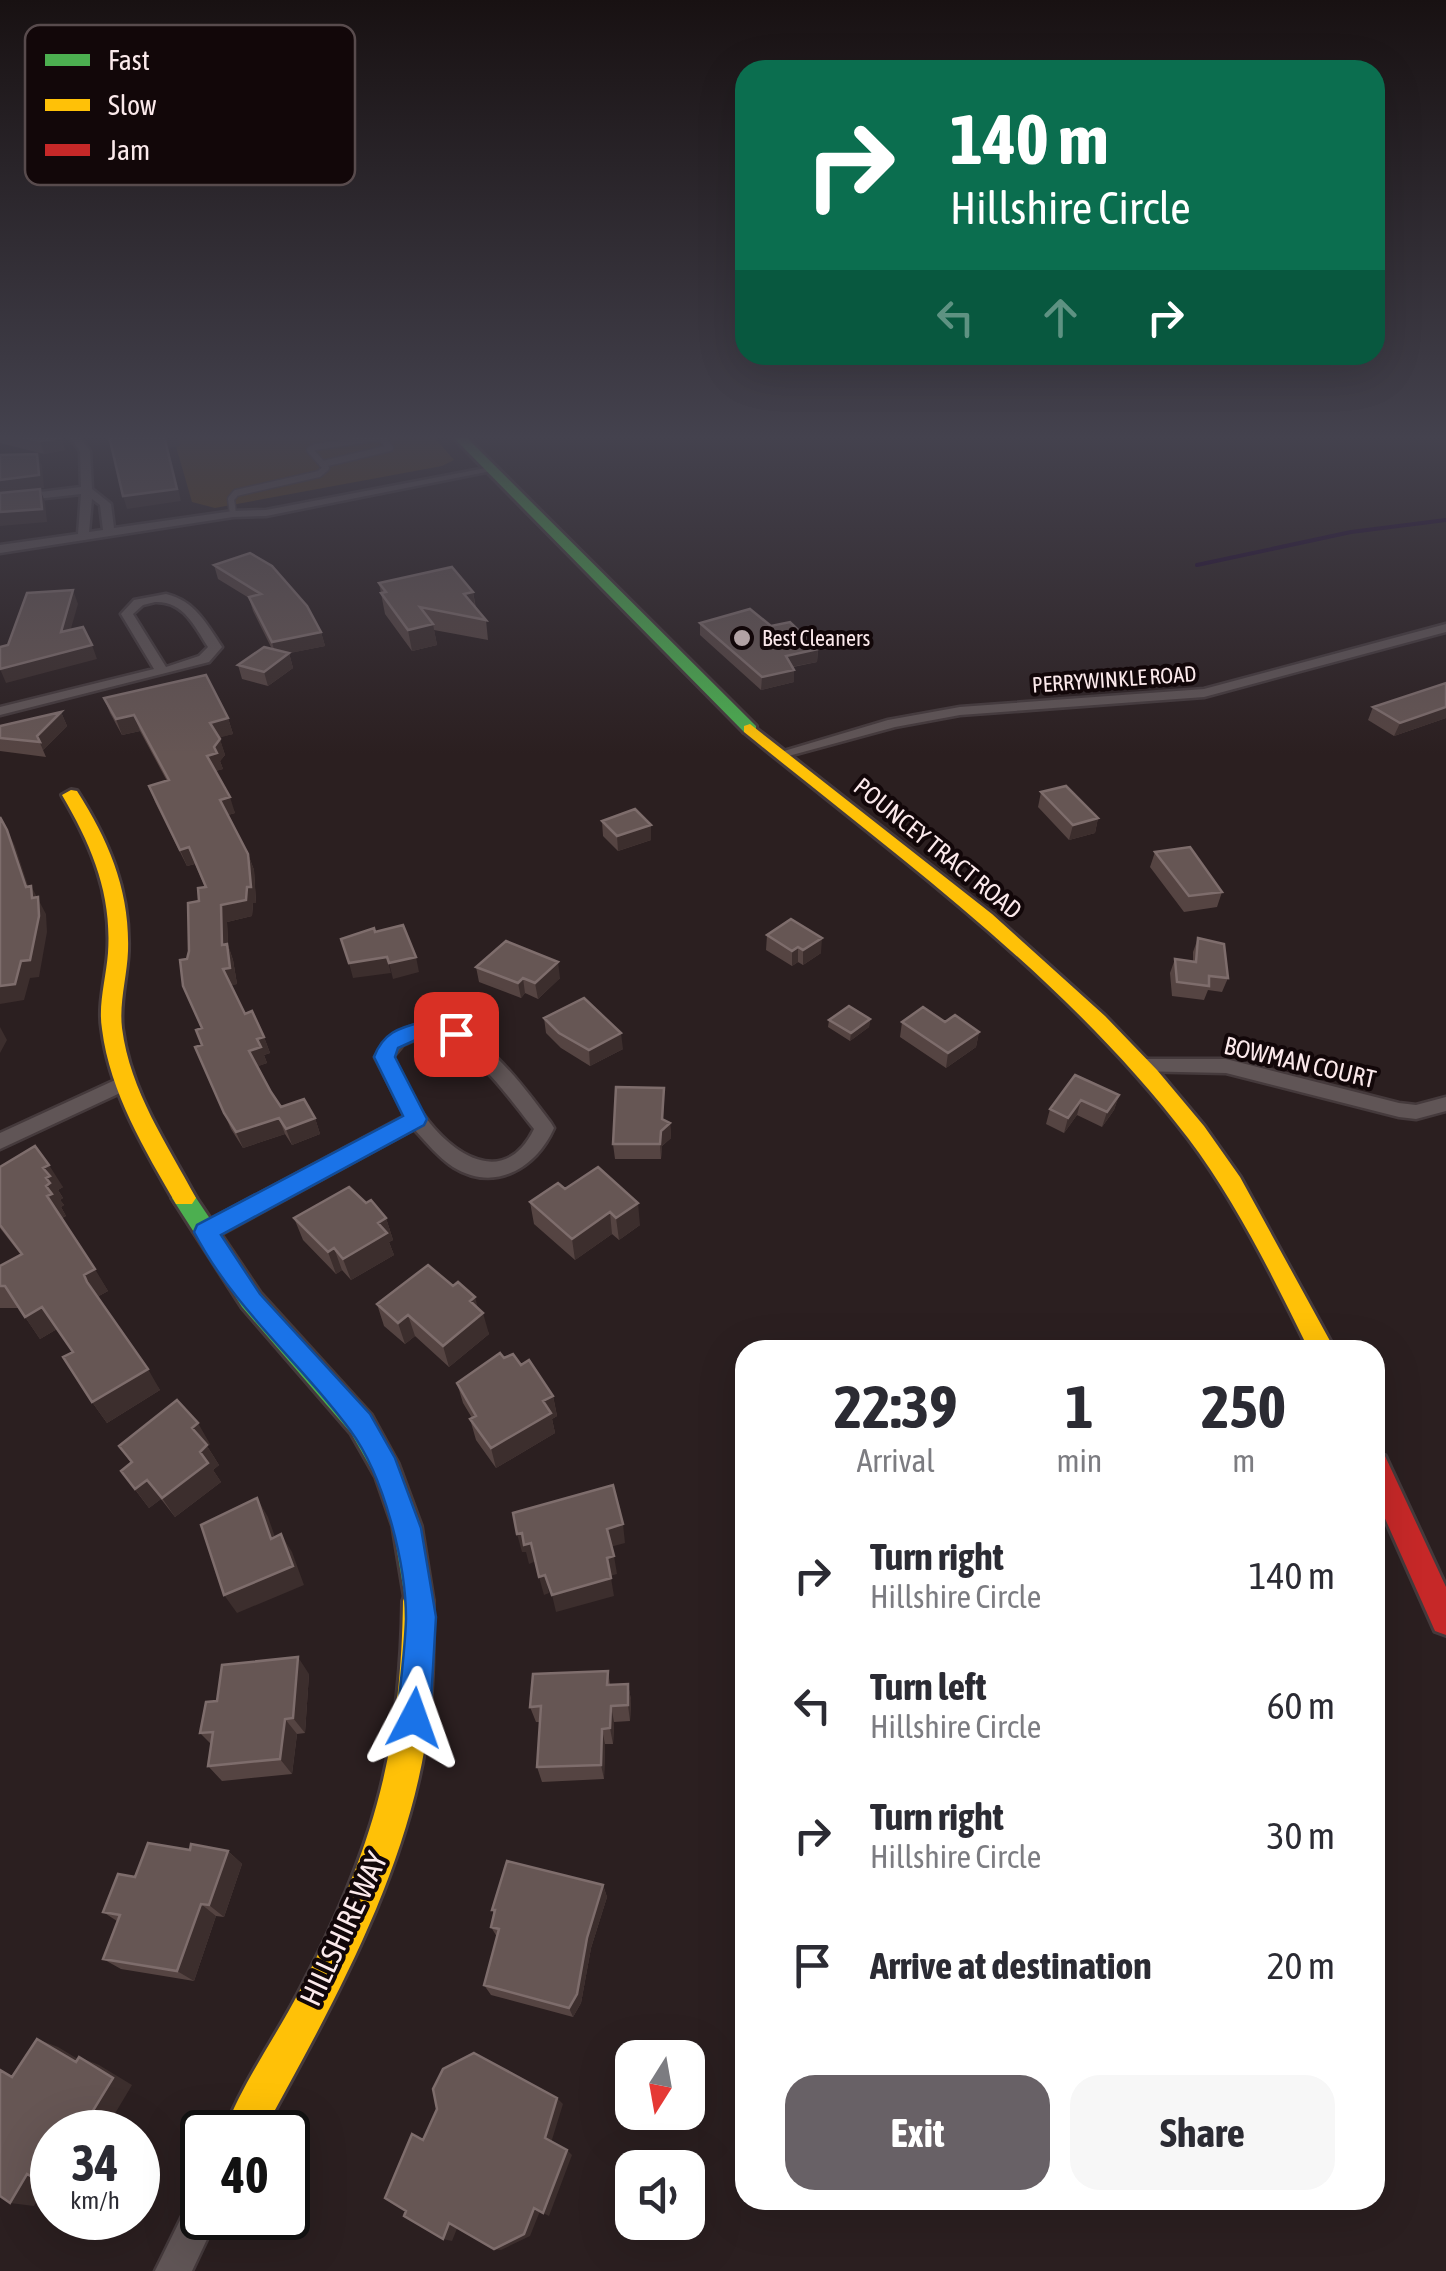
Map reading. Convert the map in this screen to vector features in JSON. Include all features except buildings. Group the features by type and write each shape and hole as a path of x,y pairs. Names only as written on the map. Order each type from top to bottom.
{"main road":[{"name":"POUNCEY TRACT ROAD","path":"563,542 702,683 781,754 1053,978 1141,1066 1197,1132 1255,1220 1317,1340"},
{"name":"HILLSHIRE WAY","path":"71,794 109,861 116,887 117,969 110,1007 126,1082 206,1232 252,1301 360,1422 381,1458 407,1528 421,1617 414,1718 404,1773 379,1864 254,2110"},
{"path":"1385,1487 1446,1620"}],"street":[{"path":"0,549 53,542"},
{"path":"0,710 162,671 197,662 215,646 184,603 168,597 137,603 127,614 162,671"},
{"name":"PERRYWINKLE ROAD","path":"781,754 860,730 960,711 1204,693 1446,628"},
{"path":"432,1030 456,1034 529,1106 544,1128 537,1149 520,1164 495,1169 470,1166 416,1119 384,1057 390,1044 406,1033 432,1030"},
{"name":"BOWMAN COURT","path":"1141,1066 1226,1066 1399,1110 1416,1112 1446,1104"},
{"path":"0,1142 126,1082"},
{"path":"206,1232 416,1119"},
{"path":"173,2271 188,2240"}],"waterway":[{"path":"1197,565 1304,542"}],"traffic: fast":[{"path":"564,542 750,729"},
{"path":"184,1198 251,1300 361,1424 388,1473 407,1526 418,1601"}],"traffic: slow":[{"path":"750,729 985,918 1098,1021 1149,1075 1232,1184 1317,1340"},
{"path":"71,795 102,852 114,888 119,929 111,1019 116,1051 140,1117 184,1198"},
{"path":"255,2110 343,1942 393,1814 409,1747 418,1677 418,1601"}],"traffic: jam":[{"path":"1385,1487 1446,1620"}],"place":[{"name":"Best Cleaners","path":"742,638"}],"route":[{"path":"414,1718 421,1617 407,1528 381,1458 360,1422 252,1301 206,1232 416,1119 384,1057 390,1044 406,1033 422,1030 456,1034"}]}
